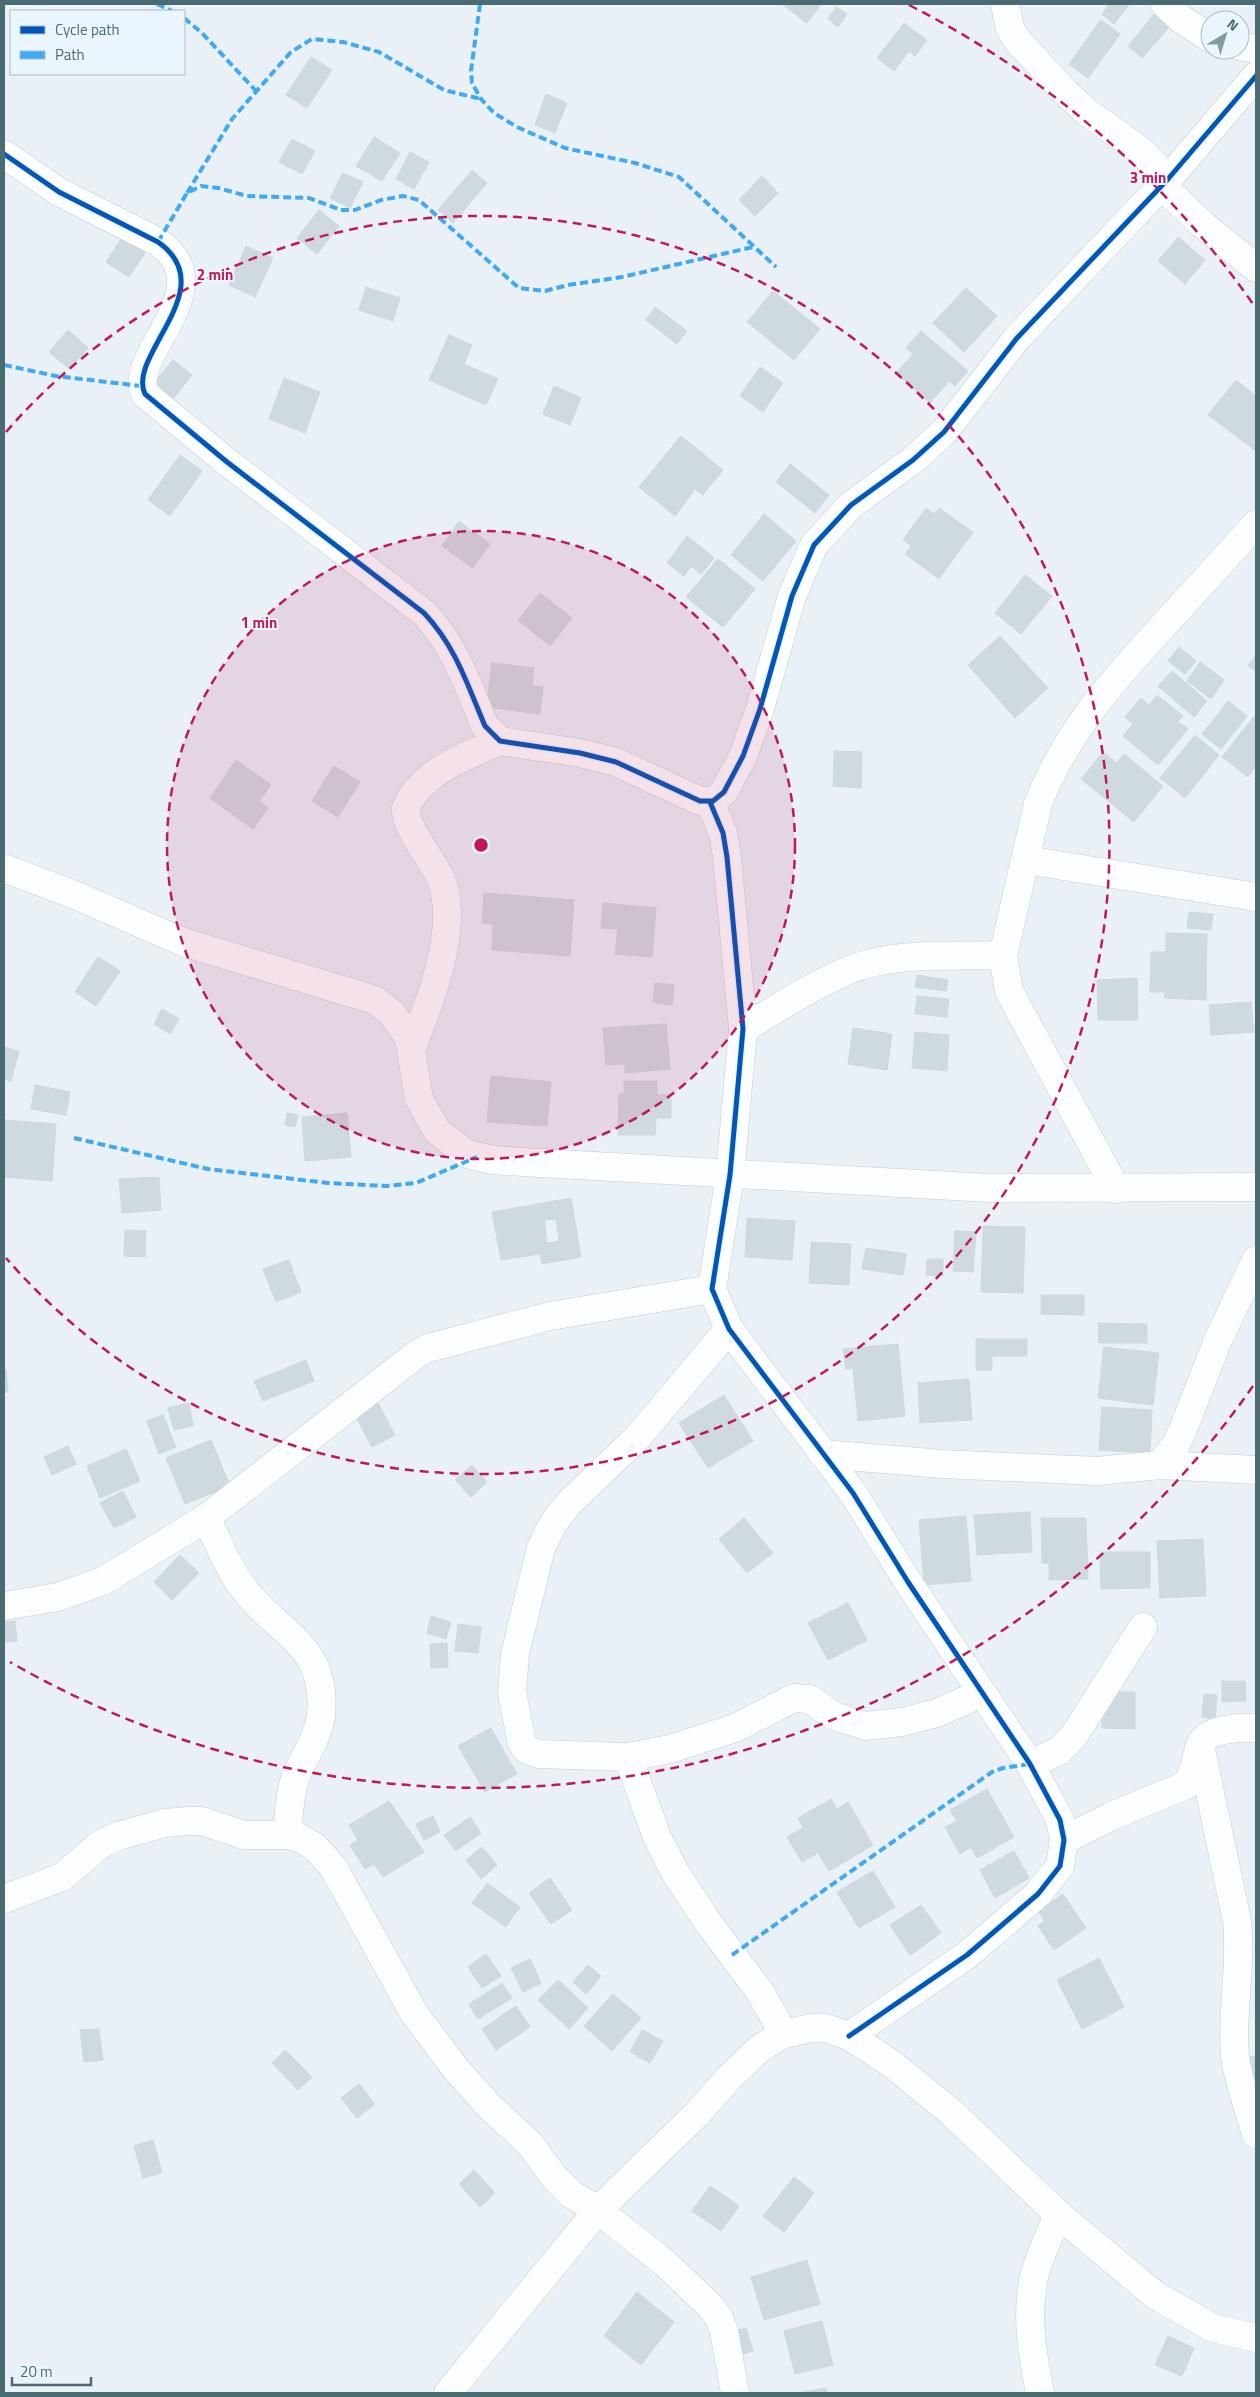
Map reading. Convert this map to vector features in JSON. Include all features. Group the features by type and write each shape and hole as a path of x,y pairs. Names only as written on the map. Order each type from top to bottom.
{"street":[{"path":"1005,4 1010,29 1066,93 1088,113 1141,152 1165,183 1202,224 1256,268"},
{"path":"1164,4 1181,19 1200,31"},
{"path":"412,1047 438,979 443,943 445,900 441,881 406,817 406,808 412,796 434,775 454,762 500,741 580,753 616,762 700,800 710,802 716,800 724,792 743,756 760,709 792,596 814,545 851,505 928,447 944,432 1017,338 1165,183 1256,76"},
{"path":"1141,152 1198,144"},
{"path":"4,154 59,192 158,242 171,253 181,276 177,304 168,326 144,369 141,386 145,394 227,462 424,614 442,632 453,651 485,726 500,741"},
{"path":"1116,1189 1009,991 1003,955 1038,804 1047,781 1069,741 1099,697 1123,669 1256,524"},
{"path":"710,802 723,833 728,858 743,1029 730,1175 712,1289 729,1330 853,1493 908,1582 1030,1764 1060,1820 1064,1840 1060,1866 1038,1894 967,1955 849,2036"},
{"path":"1026,860 1256,897"},
{"path":"4,868 75,895 183,942 368,997 384,1006 402,1025 412,1047 419,1099 426,1113 437,1131 467,1154 493,1160 950,1187 1116,1189 1256,1187"},
{"path":"743,1029 848,970 869,964 894,959 1003,955"},
{"path":"1160,1465 1176,1444 1184,1427 1218,1340 1256,1260"},
{"path":"4,1606 58,1597 103,1581 206,1518 417,1354 428,1348 550,1316 712,1289"},
{"path":"729,1330 637,1438 569,1504 554,1522 541,1548 514,1654 512,1692 522,1743 530,1752 539,1754 628,1757 705,1739 734,1728 794,1698 809,1698 834,1716 866,1726 902,1722 937,1713 982,1693"},
{"path":"823,1454 942,1464 1097,1471 1160,1465 1256,1470"},
{"path":"206,1518 239,1582 271,1620 301,1644 316,1669 321,1692 321,1716 307,1756 295,1778 287,1835"},
{"path":"1030,1764 1059,1750 1073,1737 1144,1627"},
{"path":"1064,1840 1112,1816 1186,1785 1193,1774 1200,1745 1209,1735 1256,1728"},
{"path":"1200,1745 1237,1921 1240,1949 1234,2035 1235,2057 1256,2134"},
{"path":"628,1757 657,1837 675,1872 707,1921 760,1992 784,2034"},
{"path":"4,1899 62,1877 101,1844 118,1836 164,1824 196,1821 244,1835 287,1835 300,1838 316,1847 333,1867 414,2013 454,2068 489,2106 530,2144 554,2177 571,2194 598,2210 666,2264 711,2307 719,2318 724,2331 736,2393"},
{"path":"448,2393 598,2210 678,2133 734,2073 759,2050 784,2034 811,2028 825,2028 849,2036 892,2064 952,2113 1058,2214 1155,2295 1213,2328 1256,2338"},
{"path":"1040,2393 1029,2320 1030,2304 1033,2281 1058,2214"}],"building":[{"path":"782,4 821,4 807,23"},
{"path":"1109,4 1130,4 1114,24 1102,14"},
{"path":"836,7 847,14 838,27 828,19"},
{"path":"1155,13 1170,26 1142,58 1128,46"},
{"path":"1101,20 1120,34 1088,78 1069,64"},
{"path":"904,23 927,40 915,56 909,51 894,71 877,58"},
{"path":"311,57 332,70 307,108 286,95"},
{"path":"546,94 567,103 555,133 535,125"},
{"path":"374,137 400,153 382,181 356,166"},
{"path":"292,139 315,151 302,174 279,162"},
{"path":"410,152 429,162 414,189 396,179"},
{"path":"472,170 487,183 453,223 438,210"},
{"path":"343,173 363,182 350,208 330,198"},
{"path":"762,176 778,193 755,216 739,200"},
{"path":"319,210 339,226 317,254 297,238"},
{"path":"128,228 151,244 129,277 106,262"},
{"path":"1178,237 1205,260 1185,284 1158,261"},
{"path":"246,246 273,258 255,297 229,285"},
{"path":"366,287 400,298 393,321 359,310"},
{"path":"966,288 997,316 964,352 933,323"},
{"path":"773,291 820,329 794,360 747,322"},
{"path":"655,307 687,331 677,344 646,320"},
{"path":"68,330 88,348 69,369 49,352"},
{"path":"921,331 968,371 955,386 949,381 930,403 896,373 913,354 906,348"},
{"path":"449,335 472,345 464,364 498,379 486,405 429,380"},
{"path":"173,360 192,375 172,400 153,384"},
{"path":"760,367 783,383 763,412 740,396"},
{"path":"284,378 320,392 305,433 269,419"},
{"path":"1236,380 1256,396 1256,451 1208,415"},
{"path":"554,386 581,398 570,425 543,414"},
{"path":"681,436 723,470 703,495 695,489 675,516 639,487"},
{"path":"180,455 202,471 170,516 148,500"},
{"path":"790,464 829,495 815,513 776,482"},
{"path":"926,508 934,514 939,508 973,532 939,579 905,554 911,546 903,540"},
{"path":"764,514 796,541 763,581 731,555"},
{"path":"459,521 490,544 473,568 442,546"},
{"path":"687,536 714,558 701,574 691,566 684,576 667,563"},
{"path":"718,559 755,589 723,627 686,597"},
{"path":"1025,575 1052,596 1021,634 995,613"},
{"path":"540,593 572,618 550,646 518,620"},
{"path":"1000,636 1048,688 1015,718 968,665"},
{"path":"1179,647 1196,661 1185,674 1168,661"},
{"path":"1256,655 1256,672 1248,665"},
{"path":"1200,662 1224,680 1211,699 1187,681"},
{"path":"492,663 534,668 532,686 543,687 540,714 486,707"},
{"path":"1172,671 1207,701 1194,717 1158,686"},
{"path":"1157,695 1183,716 1178,722 1188,729 1158,765 1123,736 1133,724 1125,717 1141,698 1149,705"},
{"path":"1228,701 1247,716 1221,749 1202,734"},
{"path":"1256,714 1256,766 1248,777 1222,757"},
{"path":"1195,735 1219,755 1185,798 1160,778"},
{"path":"834,751 862,752 861,788 833,786"},
{"path":"1103,752 1117,763 1124,754 1163,786 1134,822 1081,779"},
{"path":"236,760 271,785 259,801 268,808 253,829 210,798"},
{"path":"334,766 360,782 338,817 312,801"},
{"path":"484,893 574,900 570,956 492,950 493,924 482,923"},
{"path":"603,903 656,908 652,957 615,954 618,929 601,928"},
{"path":"1189,912 1213,914 1211,930 1187,928"},
{"path":"1166,933 1207,934 1206,1000 1164,998 1165,992 1150,992 1151,952 1166,952"},
{"path":"98,957 120,971 96,1006 75,992"},
{"path":"917,975 948,980 946,991 915,987"},
{"path":"1137,978 1138,1020 1098,1020 1097,980"},
{"path":"655,983 674,985 672,1005 653,1002"},
{"path":"917,996 949,999 947,1017 915,1014"},
{"path":"1251,1002 1254,1032 1211,1035 1209,1005"},
{"path":"162,1009 179,1019 170,1034 154,1024"},
{"path":"666,1024 670,1069 625,1073 625,1064 606,1065 603,1028"},
{"path":"853,1028 892,1034 887,1070 848,1064"},
{"path":"915,1032 949,1035 947,1071 912,1068"},
{"path":"4,1047 19,1051 11,1081 4,1079"},
{"path":"491,1076 551,1082 547,1126 487,1122"},
{"path":"624,1081 657,1081 657,1095 671,1095 671,1118 656,1118 655,1135 618,1135 619,1094 624,1094"},
{"path":"35,1085 70,1092 66,1115 31,1109"},
{"path":"287,1113 298,1115 295,1127 285,1125"},
{"path":"347,1113 351,1157 305,1161 302,1117"},
{"path":"4,1120 56,1124 52,1181 4,1177"},
{"path":"159,1177 161,1210 122,1213 119,1179"},
{"path":"571,1198 581,1257 542,1264 540,1254 501,1260 492,1212","holes":["556,1219 559,1241 547,1243 544,1220"]},
{"path":"747,1218 795,1221 792,1260 745,1257"},
{"path":"983,1226 1025,1227 1023,1293 981,1292"},
{"path":"125,1230 146,1231 145,1257 124,1256"},
{"path":"955,1231 976,1232 973,1272 953,1271"},
{"path":"811,1242 851,1244 849,1285 809,1283"},
{"path":"866,1248 906,1254 903,1275 862,1269"},
{"path":"927,1259 943,1259 943,1276 926,1275"},
{"path":"289,1260 301,1292 276,1302 263,1269"},
{"path":"1041,1295 1084,1295 1084,1315 1041,1314"},
{"path":"1098,1323 1147,1324 1147,1343 1099,1343"},
{"path":"976,1339 1027,1339 1027,1356 992,1356 992,1370 976,1370"},
{"path":"898,1344 905,1416 858,1421 853,1368 846,1369 843,1349"},
{"path":"1104,1347 1159,1353 1153,1405 1098,1398"},
{"path":"306,1360 314,1381 263,1401 254,1381"},
{"path":"4,1369 6,1369 8,1392 4,1392"},
{"path":"969,1379 972,1420 920,1423 918,1383"},
{"path":"724,1395 753,1441 708,1468 679,1423"},
{"path":"189,1403 193,1426 174,1430 168,1408"},
{"path":"378,1403 395,1435 372,1447 355,1415"},
{"path":"1102,1407 1152,1410 1150,1453 1099,1450"},
{"path":"163,1415 176,1447 159,1454 147,1421"},
{"path":"211,1440 230,1486 185,1504 166,1458"},
{"path":"68,1446 76,1464 52,1475 44,1457"},
{"path":"126,1449 140,1481 100,1498 87,1466"},
{"path":"472,1465 487,1482 471,1497 455,1480"},
{"path":"123,1491 136,1517 114,1528 100,1503"},
{"path":"1030,1512 1032,1552 977,1555 974,1515"},
{"path":"966,1516 971,1581 924,1585 919,1520"},
{"path":"744,1518 773,1553 747,1573 719,1539"},
{"path":"1041,1518 1086,1518 1088,1579 1049,1580 1049,1563 1042,1563"},
{"path":"1203,1539 1206,1596 1160,1598 1157,1541"},
{"path":"1100,1552 1150,1552 1150,1588 1101,1589"},
{"path":"180,1555 199,1573 172,1600 154,1582"},
{"path":"848,1603 867,1640 828,1660 808,1623"},
{"path":"431,1616 451,1622 446,1639 427,1633"},
{"path":"15,1621 17,1641 4,1642 4,1622"},
{"path":"458,1624 481,1627 478,1653 455,1651"},
{"path":"447,1643 448,1667 431,1668 430,1644"},
{"path":"1222,1681 1245,1681 1246,1701 1222,1702"},
{"path":"1102,1692 1135,1692 1135,1729 1102,1728"},
{"path":"1204,1694 1217,1695 1215,1719 1202,1717"},
{"path":"491,1728 517,1774 485,1792 458,1746"},
{"path":"987,1789 1014,1837 977,1858 971,1847 960,1854 945,1827 957,1821 950,1810"},
{"path":"831,1799 837,1809 848,1802 873,1845 829,1871 818,1853 802,1862 787,1837 803,1828 798,1818"},
{"path":"389,1801 424,1852 383,1877 374,1864 365,1869 350,1845 358,1840 349,1825"},
{"path":"433,1816 440,1832 424,1840 416,1824"},
{"path":"470,1817 481,1833 456,1851 444,1835"},
{"path":"482,1847 497,1865 481,1879 466,1860"},
{"path":"1014,1851 1029,1878 995,1898 980,1870"},
{"path":"873,1871 895,1907 859,1928 837,1892"},
{"path":"550,1878 572,1910 551,1924 529,1893"},
{"path":"487,1883 520,1907 506,1927 472,1903"},
{"path":"1063,1894 1086,1928 1054,1950 1038,1926 1045,1921 1038,1911"},
{"path":"921,1905 941,1933 910,1955 890,1925"},
{"path":"486,1954 501,1976 482,1988 468,1967"},
{"path":"1099,1958 1124,2007 1082,2029 1057,1980"},
{"path":"530,1959 541,1983 523,1992 511,1968"},
{"path":"588,1965 601,1976 586,1994 573,1982"},
{"path":"558,1980 588,2008 569,2029 538,2000"},
{"path":"502,1983 512,1998 478,2019 469,2004"},
{"path":"613,1994 641,2018 612,2051 584,2026"},
{"path":"516,2006 530,2027 496,2050 482,2029"},
{"path":"99,2029 103,2060 84,2062 80,2030"},
{"path":"642,2030 663,2041 650,2063 630,2052"},
{"path":"285,2050 312,2077 298,2090 272,2063"},
{"path":"1256,2056 1256,2099 1249,2057"},
{"path":"359,2084 375,2104 357,2118 341,2098"},
{"path":"153,2140 162,2173 143,2178 134,2146"},
{"path":"474,2170 495,2193 480,2207 459,2184"},
{"path":"794,2177 814,2193 784,2232 763,2216"},
{"path":"710,2186 739,2206 721,2231 692,2211"},
{"path":"807,2260 820,2304 764,2320 751,2277"},
{"path":"637,2292 674,2322 641,2365 604,2336"},
{"path":"822,2321 833,2365 795,2374 784,2331"},
{"path":"746,2328 753,2351 735,2356 728,2333"},
{"path":"1168,2336 1194,2348 1182,2376 1155,2365"},
{"path":"826,2388 827,2393 799,2393"}],"marked path":[{"path":"157,4 170,10"},
{"path":"480,4 471,71 472,83 481,99 494,113 517,127 565,148 635,163 679,177 776,267"},
{"path":"185,19 202,33 256,91"},
{"path":"187,193 232,119 291,52 312,39 343,42 379,52 444,90 481,99"},
{"path":"158,242 187,193 201,186 218,188 247,196 309,198 341,210 355,210 381,200 403,196 419,200 519,288 545,291 568,285 622,277 753,247"},
{"path":"4,365 56,376 141,386"},
{"path":"74,1138 208,1169 328,1183 386,1186 416,1183 477,1157"},
{"path":"732,1955 992,1772 1003,1768 1030,1764"}],"cycle path":[{"path":"4,154 59,192 158,242 176,260 181,280 178,300 148,360 143,378 145,394 227,462 424,613 453,653 485,726 500,741 580,753 616,762 700,801 713,801 724,792 743,756 760,709 792,596 814,545 851,505 913,460 944,432 1017,338 1168,179 1256,76"},
{"path":"710,802 723,833 727,857 743,1029 730,1175 712,1289 729,1329 853,1493 908,1582 1030,1764 1060,1820 1064,1840 1060,1866 1038,1894 967,1955 849,2036"}]}
